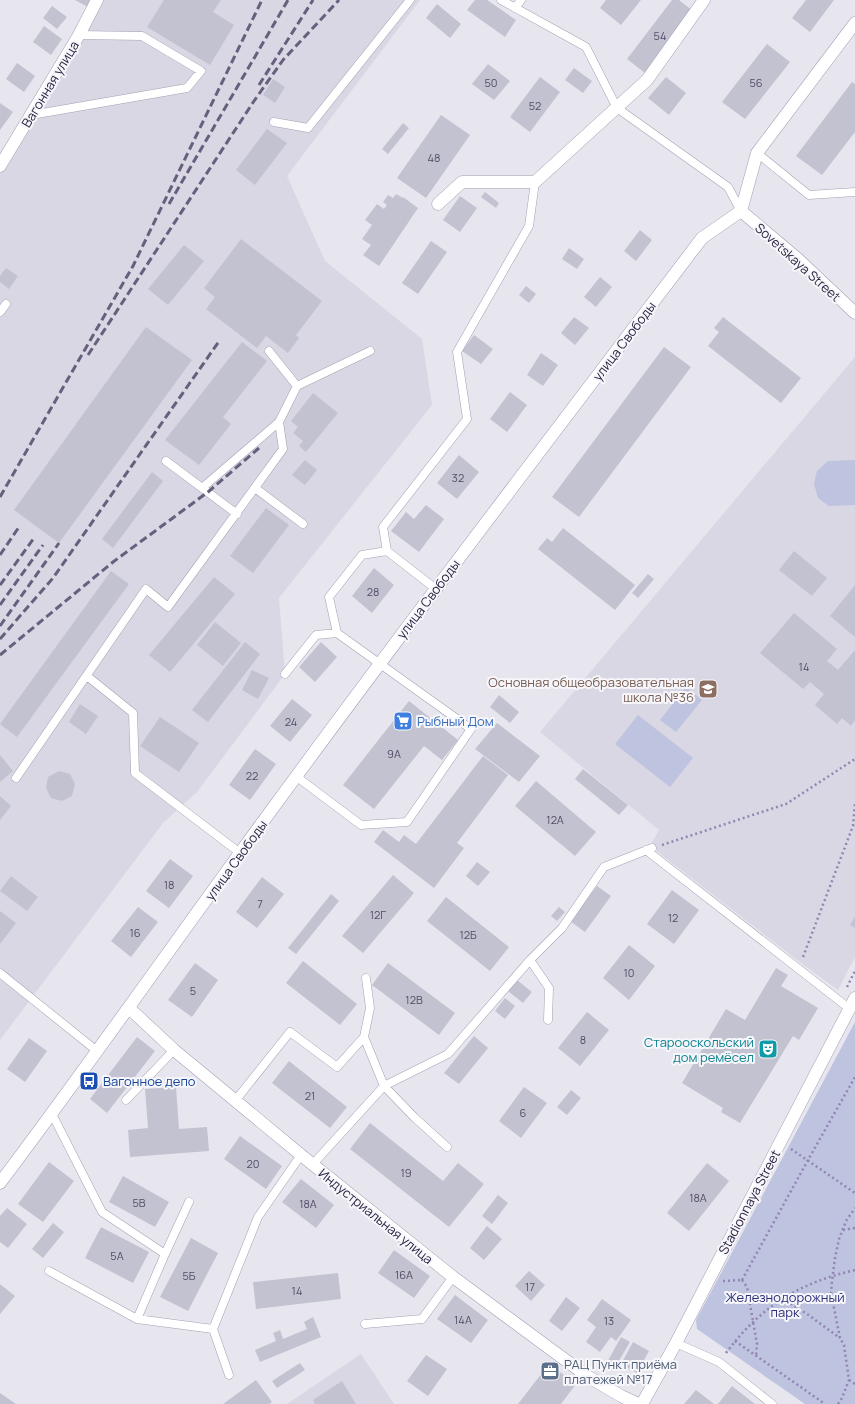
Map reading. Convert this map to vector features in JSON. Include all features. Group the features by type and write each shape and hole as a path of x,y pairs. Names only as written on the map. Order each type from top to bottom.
{"street":[{"name":"Вагонная улица","path":"0,166 79,35 97,0"},
{"path":"438,204 462,182 535,182 647,80 704,0"},
{"path":"741,211 757,153 855,23"},
{"name":"Sovetskaya Street","path":"741,211 799,260 855,313"},
{"name":"улица Свободы","path":"0,1183 52,1114 240,853 380,664 702,238 741,211"},
{"name":"Stadionnaya Street","path":"642,1404 676,1343 852,1004"},
{"name":"Индустриальная улица","path":"129,1008 174,1050 235,1101 453,1277 587,1376 638,1404"}],"lane":[{"path":"274,122 308,128 410,0"},
{"path":"501,0 514,4 586,47 617,108 728,187 741,211"},
{"path":"514,4 521,0"},
{"path":"32,115 187,88 201,71 142,36 79,35"},
{"path":"757,153 809,195 855,192"},
{"path":"436,589 387,551 383,528 467,419 457,352 530,226 535,182"},
{"path":"0,312 6,304"},
{"path":"269,351 297,386"},
{"path":"202,488 278,422 297,386 370,351"},
{"path":"16,778 146,590 168,608 283,449 278,422"},
{"path":"166,461 237,514"},
{"path":"255,488 303,524"},
{"path":"337,633 329,597 362,555 387,551"},
{"path":"285,674 316,635 337,633 471,729 406,822 361,825 297,777"},
{"path":"87,676 133,713 135,773 240,853"},
{"path":"313,1164 384,1086 448,1054 530,960 562,928 604,867 649,849 798,969 852,1004"},
{"path":"530,960 549,988 548,1020"},
{"path":"0,973 97,1051"},
{"path":"235,1101 290,1032 337,1067 364,1037 370,1008 366,978"},
{"path":"364,1037 384,1086 414,1117 447,1147"},
{"path":"126,1100 174,1050"},
{"path":"52,1114 102,1212 165,1254"},
{"path":"229,1375 213,1329 258,1217 301,1155"},
{"path":"137,1319 189,1202"},
{"path":"49,1271 137,1319 213,1329"},
{"path":"365,1324 422,1319 453,1277"},
{"path":"676,1343 719,1362 772,1404"}],"path":[{"path":"649,849 786,804 855,759"},
{"path":"798,969 853,826 855,803"},
{"path":"756,1356 757,1344 747,1287 742,1280 855,1077"},
{"path":"781,1142 855,1193"},
{"path":"838,1404 849,1380 844,1345 840,1338 832,1293 833,1275 835,1258 842,1230 855,1208"},
{"path":"842,1230 855,1228"},
{"path":"719,1362 752,1322 782,1298 833,1275 855,1270"},
{"path":"782,1298 840,1338"},
{"path":"735,1341 825,1404"},
{"path":"849,1380 855,1384"}],"shaded area":[{"path":"98,0 420,0 287,176 325,261 422,339 432,405 279,598 285,674 197,792 163,823 0,1040 0,167"},
{"path":"855,357 855,957 838,990 650,846 659,830 540,732"},
{"path":"361,1354 394,1404 287,1404"}],"green space":[{"path":"855,460 855,505 829,506 818,498 814,484 817,471 828,461"},
{"path":"686,687 702,700 676,732 660,720"},
{"path":"638,715 693,758 670,787 615,744"},
{"name":"Железнодорожный парк","path":"855,1022 855,1404 805,1404 697,1329 696,1320"}],"building":[{"path":"75,0 92,0 88,7"},
{"path":"164,0 221,0 213,12 234,25 210,65 147,27"},
{"path":"475,0 487,0 516,20 505,37 467,10"},
{"path":"606,0 641,0 621,25 600,8"},
{"path":"672,0 679,0 693,11 645,73 627,59"},
{"path":"806,0 834,0 810,32 792,18"},
{"path":"437,4 461,24 450,38 426,18"},
{"path":"52,6 67,17 57,29 43,18"},
{"path":"44,26 62,39 51,55 33,42"},
{"path":"767,44 790,62 745,119 722,102"},
{"path":"17,63 35,76 24,92 6,79"},
{"path":"488,64 510,81 494,100 472,84"},
{"path":"574,68 592,81 583,93 565,80"},
{"path":"540,77 560,92 530,132 510,117"},
{"path":"666,77 686,93 669,115 648,98"},
{"path":"273,79 285,87 275,103 263,95"},
{"path":"852,82 855,84 855,132 822,175 796,156"},
{"path":"0,103 13,112 0,130"},
{"path":"441,115 470,135 426,198 397,178"},
{"path":"403,123 409,128 388,154 382,149"},
{"path":"267,129 287,143 255,185 236,170"},
{"path":"485,192 499,203 496,208 481,197"},
{"path":"396,194 403,197 418,208 379,266 363,255 371,245 362,239 372,225 365,220 377,204 384,209 387,205 383,202 388,195 393,198"},
{"path":"460,196 477,208 460,232 443,220"},
{"path":"640,230 652,240 636,261 624,251"},
{"path":"241,239 322,301 296,335 299,338 288,353 266,336 257,348 206,309 215,297 204,288"},
{"path":"431,241 447,252 418,294 402,283"},
{"path":"184,245 204,261 168,305 148,289"},
{"path":"569,248 584,259 577,269 562,259"},
{"path":"6,268 18,276 9,289 0,282 0,276"},
{"path":"600,277 612,287 596,307 584,297"},
{"path":"526,286 536,294 529,303 519,295"},
{"path":"574,317 589,328 575,345 561,333"},
{"path":"723,317 801,378 781,403 708,346 719,332 714,328"},
{"path":"146,327 192,360 59,543 14,510"},
{"path":"474,335 493,349 481,364 462,351"},
{"path":"242,342 267,361 223,417 231,424 199,465 165,440"},
{"path":"664,347 691,367 579,517 552,497"},
{"path":"541,353 558,365 543,386 527,375"},
{"path":"510,392 527,405 507,432 490,419"},
{"path":"313,393 338,413 306,452 299,446 303,441 293,433 298,427 291,421"},
{"path":"459,455 479,472 457,499 437,483"},
{"path":"305,460 317,470 305,485 292,475"},
{"path":"152,472 163,481 113,548 102,539"},
{"path":"426,505 444,519 419,552 391,531 406,512 414,519"},
{"path":"266,508 289,525 253,573 230,556"},
{"path":"563,528 635,585 615,610 538,549 547,538 552,542"},
{"path":"794,551 827,578 812,596 779,570"},
{"path":"374,568 394,585 372,613 352,596"},
{"path":"111,571 129,584 17,737 0,724"},
{"path":"648,574 654,579 638,598 632,593"},
{"path":"214,577 235,594 170,672 149,655"},
{"path":"855,585 855,637 830,616"},
{"path":"794,613 837,649 827,661 838,670 855,650 855,720 851,726 842,718 837,724 815,705 824,694 810,682 803,689 760,653"},
{"path":"215,622 241,643 223,666 197,645"},
{"path":"245,642 260,654 208,722 192,710"},
{"path":"321,642 337,657 315,682 299,667"},
{"path":"252,670 269,678 258,699 242,690"},
{"path":"499,695 519,712 510,723 490,707"},
{"path":"292,699 312,715 290,742 270,726"},
{"path":"409,701 458,740 442,760 424,746 374,809 343,785"},
{"path":"80,704 98,716 86,734 69,722"},
{"path":"160,717 199,743 179,772 140,746"},
{"path":"497,723 540,756 519,782 475,749"},
{"path":"255,749 276,764 250,800 229,785"},
{"path":"0,755 13,771 0,782"},
{"path":"483,756 508,775 457,843 464,848 434,888 374,842 383,830 399,842 404,835 416,844"},
{"path":"583,769 628,805 619,815 575,779"},
{"path":"59,771 70,774 75,784 72,796 62,801 51,798 46,788 48,777"},
{"path":"536,781 596,832 575,856 515,806"},
{"path":"0,796 11,806 0,820"},
{"path":"170,859 193,876 169,908 146,891"},
{"path":"477,862 490,872 478,886 466,876"},
{"path":"393,875 414,893 363,953 342,936"},
{"path":"11,876 38,897 27,911 0,891"},
{"path":"262,877 284,894 257,928 236,912"},
{"path":"597,886 611,896 585,932 570,921"},
{"path":"672,890 699,910 674,944 647,924"},
{"path":"331,894 339,901 296,954 288,948"},
{"path":"446,897 509,947 490,971 427,921"},
{"path":"138,907 158,922 131,957 111,941"},
{"path":"559,907 565,912 557,921 551,916"},
{"path":"0,911 16,923 0,944"},
{"path":"855,917 855,928 850,925"},
{"path":"629,945 655,966 629,1000 603,978"},
{"path":"303,961 357,1004 340,1025 286,983"},
{"path":"195,963 218,980 192,1017 168,1000"},
{"path":"388,963 455,1013 439,1035 372,985"},
{"path":"776,968 788,975 781,986 818,1008 799,1040 793,1036 740,1123 721,1112 723,1108 682,1083 726,1009 745,1020"},
{"path":"517,980 532,992 523,1003 508,991"},
{"path":"505,998 515,1006 505,1019 495,1011"},
{"path":"587,1012 609,1030 580,1066 558,1048"},
{"path":"474,1036 488,1048 459,1084 444,1073"},
{"path":"137,1037 155,1051 107,1113 90,1099"},
{"path":"29,1038 47,1051 25,1082 7,1069"},
{"path":"289,1061 347,1107 330,1128 272,1083"},
{"path":"176,1087 179,1129 207,1127 209,1151 130,1157 128,1130 148,1128 145,1089"},
{"path":"524,1087 547,1103 521,1138 499,1121"},
{"path":"571,1090 581,1098 567,1115 557,1107"},
{"path":"370,1123 443,1181 458,1163 484,1184 449,1227 350,1149"},
{"path":"240,1136 282,1166 266,1189 224,1159"},
{"path":"49,1162 74,1181 43,1222 18,1204"},
{"path":"707,1163 729,1181 689,1231 667,1213"},
{"path":"123,1176 169,1202 155,1227 109,1202"},
{"path":"301,1179 334,1205 316,1228 282,1202"},
{"path":"498,1195 508,1203 492,1224 482,1216"},
{"path":"7,1208 27,1224 8,1248 0,1242 0,1216"},
{"path":"53,1223 64,1232 43,1258 32,1249"},
{"path":"487,1226 502,1239 484,1260 470,1248"},
{"path":"101,1227 149,1252 133,1283 85,1258"},
{"path":"191,1238 218,1253 188,1311 160,1297"},
{"path":"394,1250 430,1276 414,1298 378,1273"},
{"path":"529,1271 545,1285 531,1301 515,1286"},
{"path":"338,1273 341,1299 256,1309 253,1282"},
{"path":"0,1284 15,1296 0,1314"},
{"path":"455,1295 488,1320 471,1343 437,1319"},
{"path":"566,1297 580,1308 562,1331 549,1321"},
{"path":"602,1299 631,1320 616,1341 611,1337 600,1352 586,1342 596,1327 587,1320"},
{"path":"313,1317 321,1337 260,1362 255,1350 276,1341 273,1333 280,1330 283,1339 307,1329 304,1322"},
{"path":"621,1337 630,1342 613,1371 605,1366"},
{"path":"633,1342 649,1351 637,1373 621,1364"},
{"path":"426,1355 447,1369 428,1396 407,1381"},
{"path":"300,1363 305,1370 277,1388 272,1381"},
{"path":"549,1364 576,1384 561,1404 518,1404"},
{"path":"256,1380 272,1402 269,1404 223,1404"},
{"path":"342,1381 356,1404 315,1404 313,1400"},
{"path":"732,1386 755,1404 718,1404"},
{"path":"696,1390 714,1404 684,1404"},
{"path":"0,1393 16,1404 0,1404"}],"railway":[{"path":"0,497 133,266 262,0"},
{"path":"169,204 288,0"},
{"path":"259,85 313,0"},
{"path":"88,355 254,101 283,60 339,0"},
{"path":"0,639 53,578 220,340"},
{"path":"0,655 113,562 208,492 259,448"},
{"path":"0,555 19,527"},
{"path":"0,585 34,538"},
{"path":"0,626 59,543"},
{"path":"0,605 43,545"}],"place":[{"name":"Основная общеобразовательная школа №36","path":"708,689"},
{"name":"Рыбный Дом","path":"403,721"},
{"name":"Старооскольский дом ремёсел","path":"768,1049"},
{"name":"Вагонное депо","path":"89,1081"},
{"name":"РАЦ Пункт приёма платежей №17","path":"550,1371"}]}
